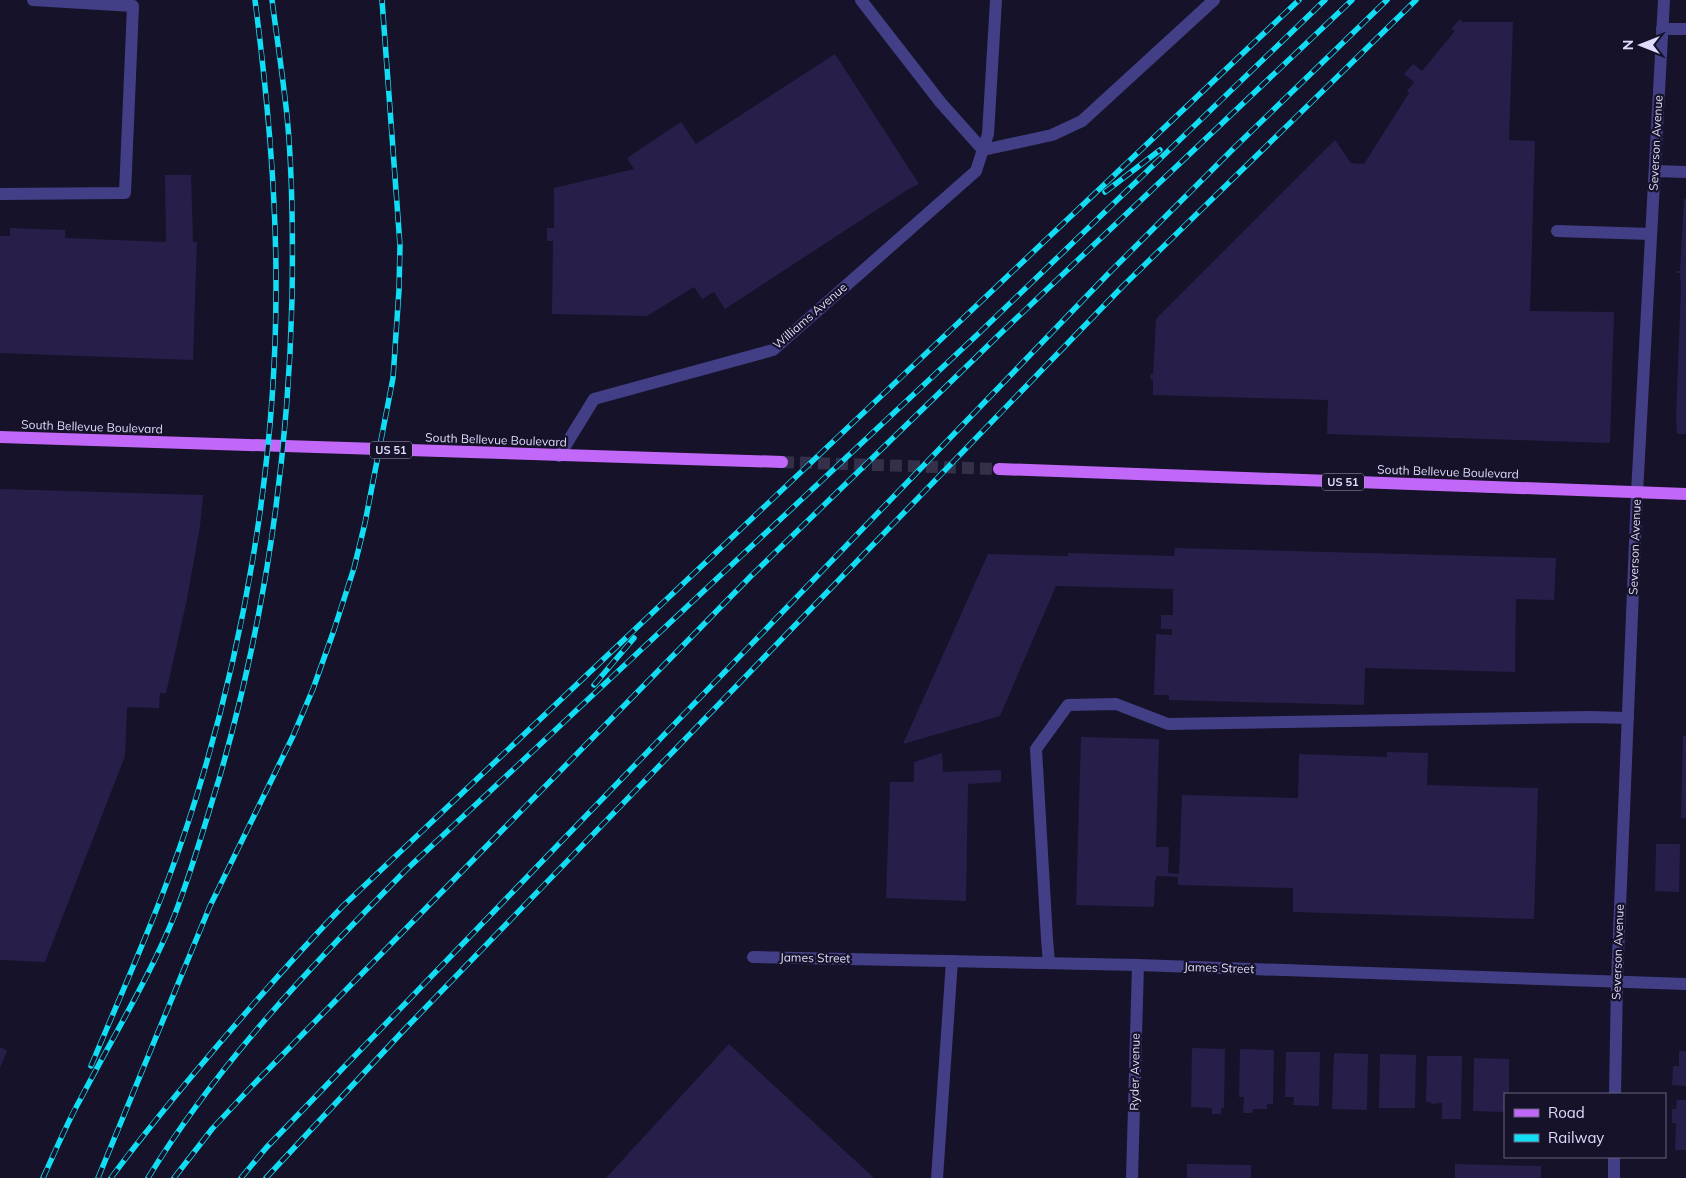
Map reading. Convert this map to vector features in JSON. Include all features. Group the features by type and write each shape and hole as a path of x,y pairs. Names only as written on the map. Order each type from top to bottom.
{"main road":[{"name":"South Bellevue Boulevard","path":"0,437 782,462"},
{"name":"South Bellevue Boulevard","path":"999,469 1637,494 1686,494"}],"street":[{"path":"0,194 126,193 133,6 33,0"},
{"path":"861,0 941,103 983,150 1052,135 1082,121 1214,0"},
{"name":"Williams Avenue","path":"559,456 594,399 773,350 976,171 988,134 996,0"},
{"name":"Severson Avenue","path":"1615,1093 1617,981 1637,494 1664,0"},
{"path":"1662,29 1686,29"},
{"path":"1655,171 1686,172"},
{"path":"1557,231 1652,234"},
{"path":"1049,963 1036,749 1068,705 1116,704 1168,724 1589,717 1628,718"},
{"name":"James Street","path":"753,957 1138,965 1686,984"},
{"path":"937,1178 952,961"},
{"name":"Ryder Avenue","path":"1132,1178 1138,965"},
{"path":"1614,1158 1614,1178"}],"building":[{"path":"1460,19 1462,22 1513,22 1509,140 1535,141 1530,311 1614,312 1610,443 1327,434 1328,400 1153,395 1153,379 1150,379 1151,374 1153,374 1156,319 1335,140 1351,163 1364,164 1414,82 1404,74 1413,64 1422,71 1455,31 1451,29"},
{"path":"835,54 919,184 725,309 714,292 702,299 694,287 647,316 552,314 553,241 547,241 547,228 554,228 554,188 634,169 627,158 681,122 696,144"},
{"path":"165,175 191,175 193,242 197,242 193,360 0,353 0,236 10,236 10,228 65,230 65,238 166,242"},
{"path":"1684,199 1686,199 1686,434 1677,434 1681,289 1680,273 1677,273 1677,271 1680,271"},
{"path":"0,489 203,495 200,526 187,599 166,693 160,693 159,708 127,707 125,756 45,962 0,960"},
{"path":"1175,548 1556,558 1554,600 1516,599 1515,672 1365,668 1364,705 1169,700 1169,695 1154,695 1156,634 1172,635 1172,629 1161,629 1161,615 1173,615 1173,589 1056,586 1000,716 903,744 988,554 1068,556 1068,553 1174,556"},
{"path":"1683,736 1686,736 1686,818 1681,818"},
{"path":"1081,737 1159,739 1156,847 1169,847 1168,873 1179,874 1182,795 1298,798 1299,754 1387,757 1387,752 1428,753 1427,785 1538,788 1534,919 1293,912 1293,888 1178,885 1178,877 1156,876 1154,907 1076,905"},
{"path":"942,753 943,772 1001,770 1001,782 968,784 966,901 886,898 890,782 914,782 914,762"},
{"path":"1656,844 1680,844 1679,892 1655,891"},
{"path":"729,1044 874,1178 606,1178"},
{"path":"0,1047 7,1051 0,1068"},
{"path":"1192,1048 1225,1049 1224,1108 1221,1108 1221,1114 1212,1114 1212,1108 1191,1107"},
{"path":"1240,1049 1274,1050 1273,1104 1267,1104 1267,1109 1253,1109 1252,1113 1243,1113 1244,1097 1239,1097"},
{"path":"1679,1051 1686,1051 1686,1086 1672,1085 1673,1066 1679,1066"},
{"path":"1286,1052 1320,1052 1319,1106 1293,1105 1294,1097 1285,1097"},
{"path":"1334,1053 1368,1054 1367,1110 1332,1109"},
{"path":"1380,1054 1416,1055 1415,1108 1379,1108"},
{"path":"1427,1056 1462,1056 1461,1119 1442,1119 1442,1103 1431,1104 1431,1102 1426,1102"},
{"path":"1474,1058 1509,1059 1509,1093 1504,1093 1504,1112 1473,1111"},
{"path":"1677,1100 1686,1100 1686,1150 1675,1150 1676,1123 1672,1123 1672,1109 1676,1109"},
{"path":"1187,1164 1251,1165 1251,1178 1187,1178"},
{"path":"1455,1164 1541,1166 1541,1178 1455,1178"}],"tunnel":[{"path":"782,462 999,469"}],"railway":[{"path":"91,1066 153,917 187,826 225,693 253,556 271,418 276,280 270,140 255,0"},
{"path":"43,1178 75,1109 154,962 175,914 193,864 235,721 261,602 279,482 290,361 292,300 292,208 289,139 272,0"},
{"path":"98,1178 210,906 293,736 313,689 354,568 365,523 393,378 399,290 400,246 382,0"},
{"path":"111,1178 214,1050 287,966 343,906 1299,0"},
{"path":"148,1178 175,1136 205,1095 268,1016 406,870 977,335 1325,0"},
{"path":"174,1178 212,1129 252,1086 750,577 1002,332 1352,0"},
{"path":"241,1178 266,1148 1109,273 1234,148 1387,0"},
{"path":"266,1178 404,1030 1123,286 1416,0"},
{"path":"1105,192 1160,150"},
{"path":"594,685 634,638"}]}
